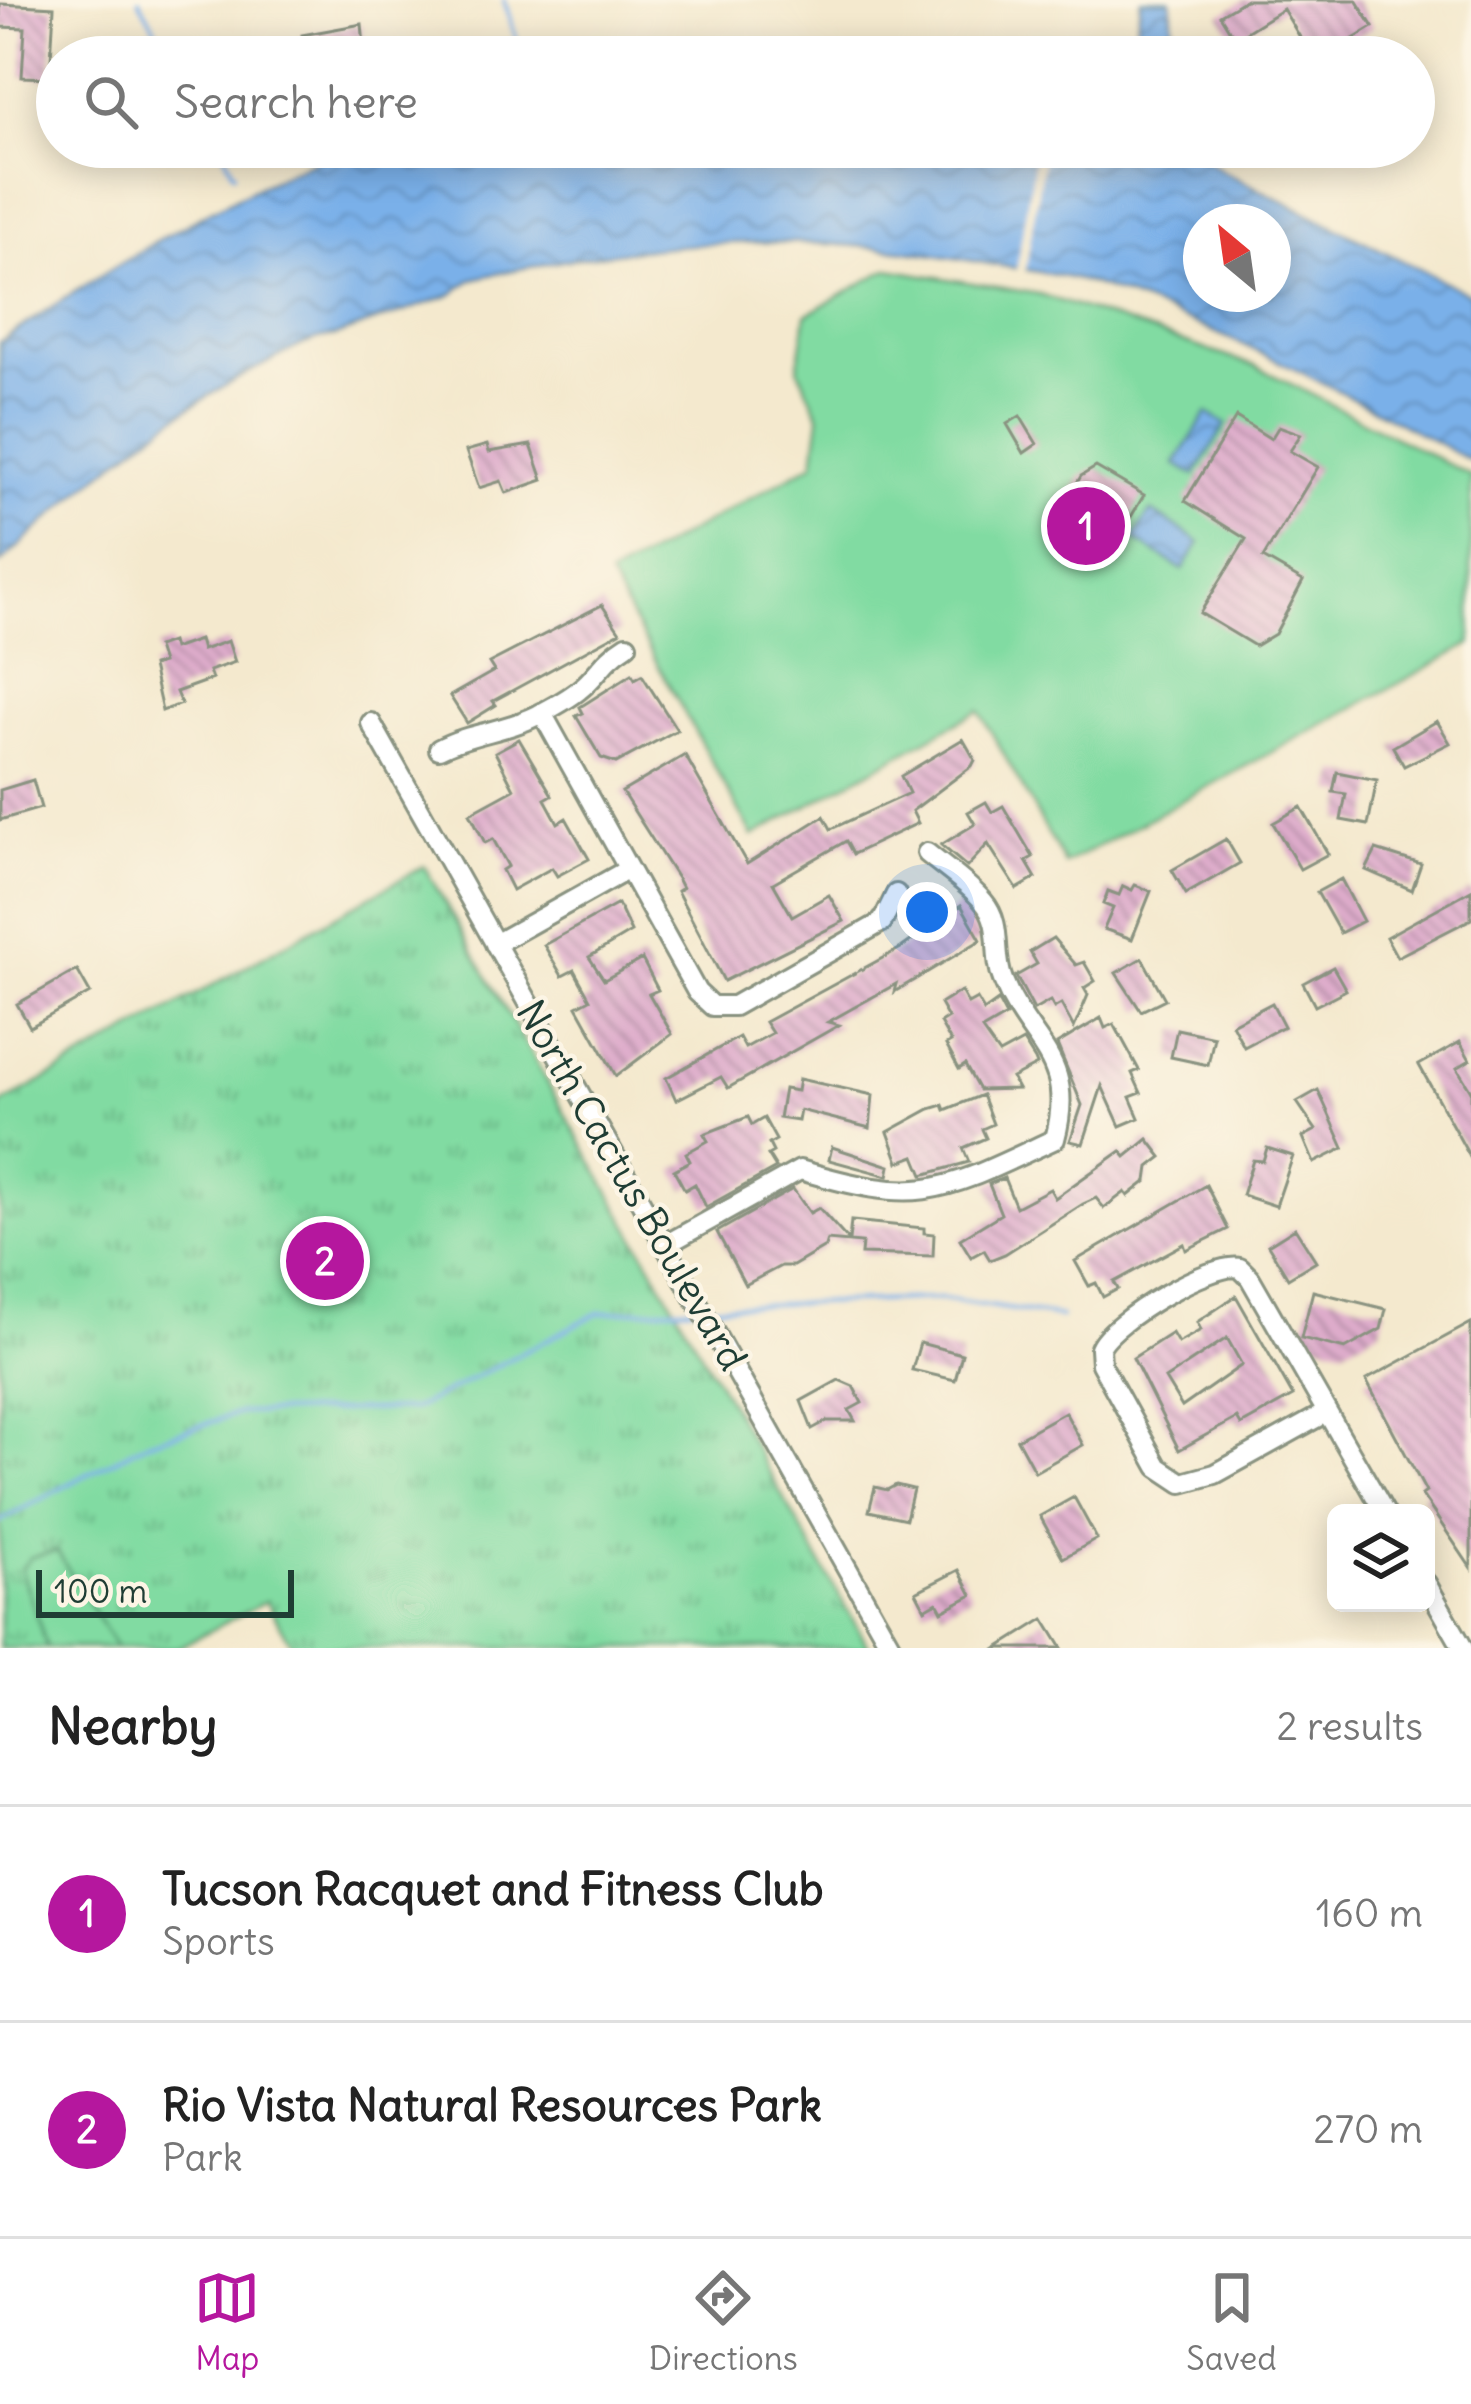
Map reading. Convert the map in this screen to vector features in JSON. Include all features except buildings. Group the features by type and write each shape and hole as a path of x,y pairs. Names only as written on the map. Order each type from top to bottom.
{"street":[{"path":"440,749 464,736 506,731 542,713 584,688 600,661 627,645"},
{"path":"542,713 627,871 697,992 714,1011 734,1006 882,922 896,894"},
{"name":"North Cactus Boulevard","path":"371,723 892,1648"},
{"path":"668,1244 800,1170 897,1195 940,1190 1055,1139 1065,1103 1056,1071 1001,977 994,918 982,900 926,853"},
{"path":"495,944 627,871"},
{"path":"1327,1412 1215,1474 1182,1483 1158,1467 1101,1364 1100,1348 1117,1324 1226,1264 1250,1278 1327,1412 1380,1504"},
{"path":"1435,1599 1463,1648"}],"green space":[{"path":"888,269 1039,294 1255,366 1471,476 1471,644 1065,864 979,710 753,836 609,577 814,463 820,417 798,368 806,315"},
{"path":"424,866 869,1648 294,1648 266,1601 177,1648 0,1648 0,1105"},
{"path":"57,1551 116,1648 47,1648 21,1569 31,1557"}],"water":[{"path":"1141,0 1171,0 1173,36 1135,36"},
{"path":"299,168 1218,168 1289,204 1183,204 1183,312 1291,312 1291,205 1471,295 1471,461 1243,345 1087,283 853,245 790,242 665,247 472,279 451,295 300,346 230,383 159,429 0,564 0,342 169,234"},
{"path":"1207,413 1226,424 1195,475 1175,464"},
{"path":"1151,511 1200,542 1183,570 1133,539"}],"pier":[{"path":"1033,168 1042,168 1025,274 1016,272"}],"waterway":[{"path":"139,0 159,36"},
{"path":"504,0 515,36"},
{"path":"232,168 234,173"},
{"path":"709,1306 942,1299 1061,1317"},
{"path":"0,1521 148,1442 240,1413 414,1409 598,1313 691,1307"}],"place":[{"name":"Tucson Racquet and Fitness Club","path":"1086,526"},
{"name":"Rio Vista Natural Resources Park","path":"325,1261"}]}
